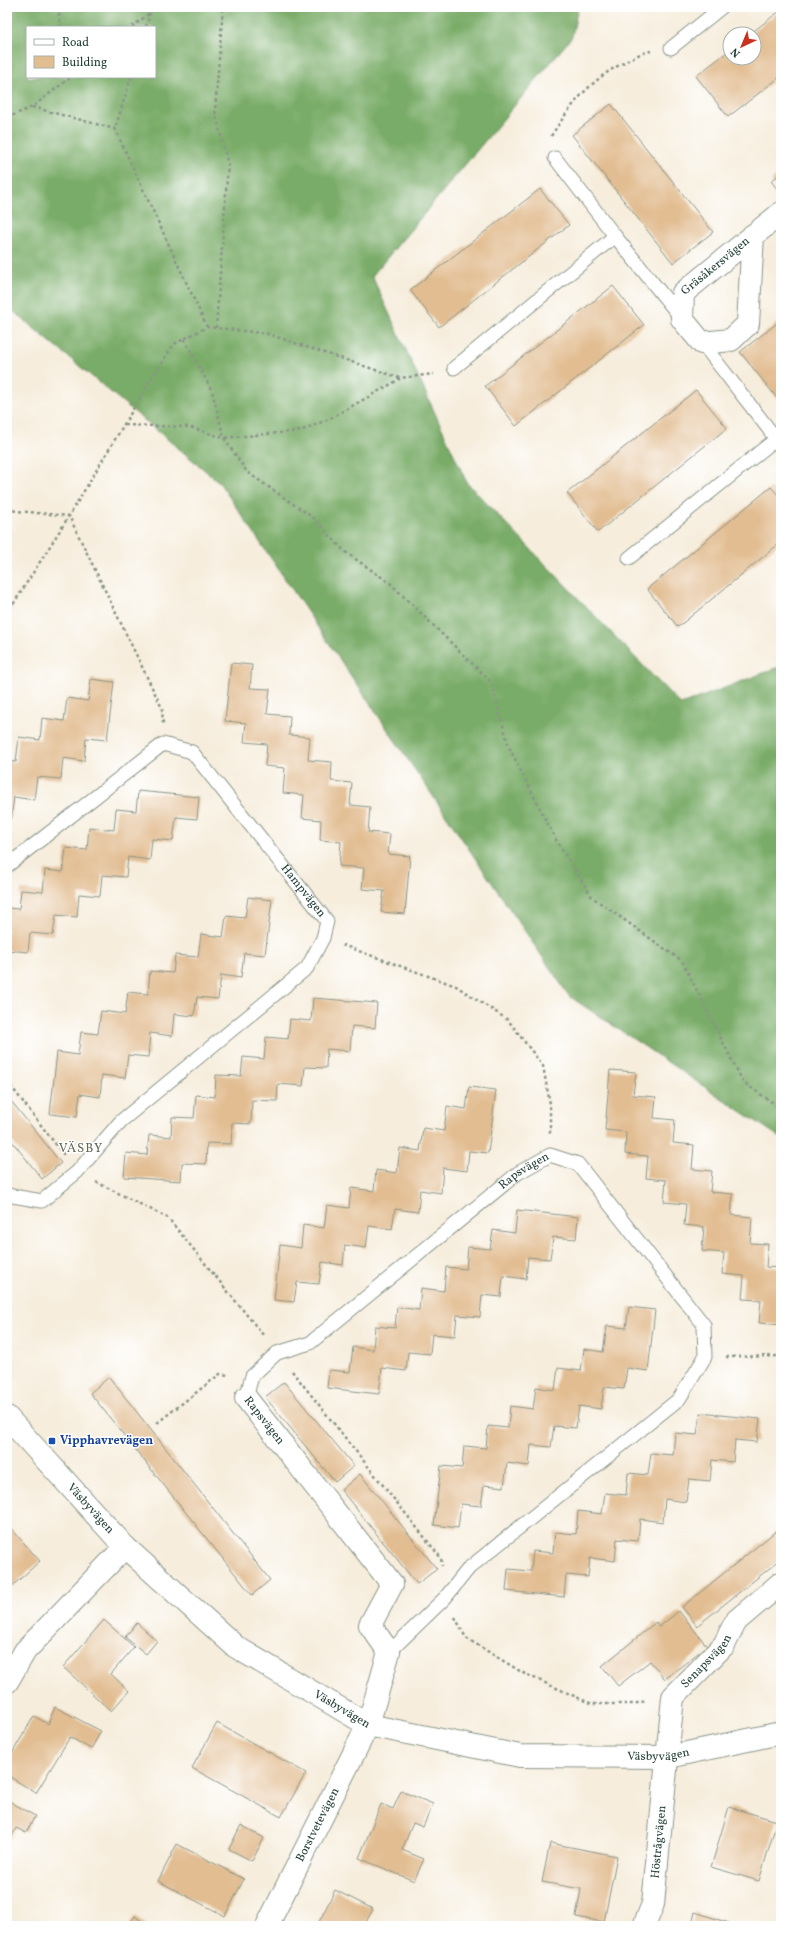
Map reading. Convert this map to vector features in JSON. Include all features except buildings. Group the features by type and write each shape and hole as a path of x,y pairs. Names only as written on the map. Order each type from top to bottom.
{"street":[{"name":"Gräsåkersvägen","path":"682,320 683,293 781,213"},
{"name":"Gräsåkersvägen","path":"702,343 730,340 748,324 753,235"},
{"path":"682,320 702,343"},
{"name":"Rapsvägen","path":"246,1398 392,1584 370,1625 389,1652"},
{"name":"Väsbyvägen","path":"7,1417 125,1547 236,1647 368,1725 520,1756 668,1757 781,1733"},
{"path":"7,1682 25,1651 125,1547"},
{"name":"Senapsvägen","path":"668,1757 673,1697 724,1645 736,1621 781,1583"},
{"path":"368,1725 389,1652"},
{"name":"Borstvetevägen","path":"267,1926 368,1725"},
{"name":"Höstrågvägen","path":"644,1926 653,1904 668,1757"}],"lane":[{"path":"671,48 722,7"},
{"path":"555,158 682,320"},
{"path":"454,368 615,236"},
{"path":"629,558 779,442 702,343"},
{"path":"7,866 164,744"},
{"name":"Hampvägen","path":"7,1195 42,1201 77,1172 121,1121 307,968 324,938 327,921 192,752 164,744"},
{"name":"Rapsvägen","path":"246,1398 252,1376 277,1353 310,1343 518,1173 550,1154 578,1164 704,1325 705,1357"},
{"path":"389,1652 445,1598 469,1568 679,1399 705,1357"}],"path":[{"path":"58,7 61,26"},
{"path":"146,26 151,7"},
{"path":"216,328 228,164 215,111 223,7"},
{"path":"133,26 150,13"},
{"path":"555,158 546,145 570,107 587,87 609,70 640,53 671,48"},
{"path":"7,118 32,107 69,78"},
{"path":"131,78 115,129 206,327"},
{"path":"32,107 115,129"},
{"path":"7,614 174,344 206,327 268,334 400,378"},
{"path":"184,339 212,391 224,438 247,472 315,518 344,550 390,583 490,682 509,747 556,840 592,897 682,961 743,1082 781,1107"},
{"path":"125,425 189,427 224,438 300,431 329,419 400,378 434,374 454,368"},
{"path":"7,510 69,516"},
{"path":"69,516 162,708 164,744"},
{"path":"324,938 456,986 508,1020 543,1066 550,1104 550,1154"},
{"path":"7,1080 77,1172 168,1218 441,1558 445,1598 466,1638 523,1673 592,1704 633,1704 673,1697"},
{"path":"705,1357 781,1356"},
{"path":"158,1423 220,1374 252,1376"}],"green space":[{"path":"7,7 578,7 572,37 372,276 467,483 681,705 781,666 781,1138 569,996 219,482 7,306"}],"place":[{"name":"Vipphavrevägen","path":"52,1441"}],"district":[{"name":"VÄSBY","path":"81,1149"}]}
